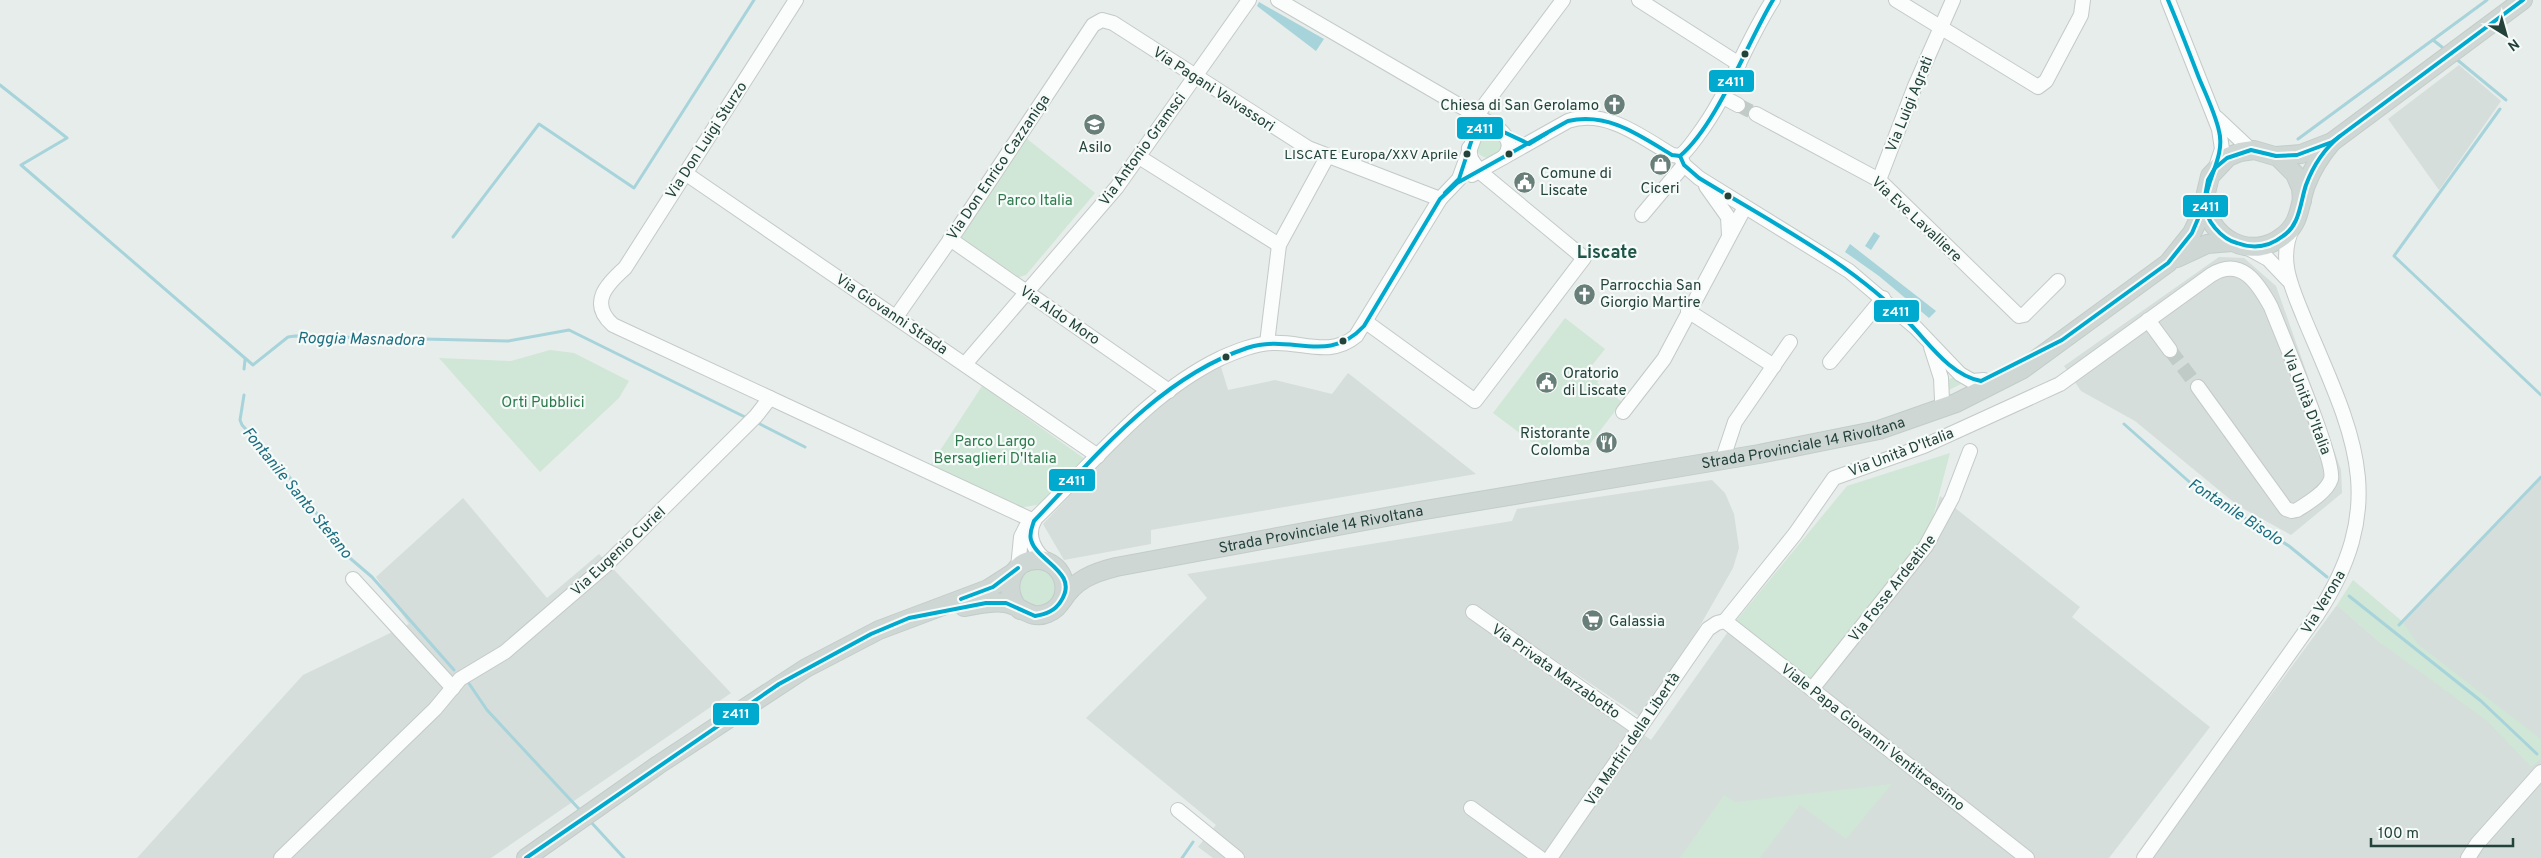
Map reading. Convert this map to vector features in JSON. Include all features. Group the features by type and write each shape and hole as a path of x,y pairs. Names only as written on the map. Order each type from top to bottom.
{"main road":[{"name":"Strada Provinciale 14 Rivoltana","path":"2276,156 2301,154 2332,142 2523,0"},
{"name":"Strada Provinciale 14 Rivoltana","path":"526,858 779,684 842,648 909,618 988,590 1032,560 1051,563 1063,568 1116,567 1759,454 1879,430 1932,412 1980,391 2023,369 2168,263 2202,245 2215,242 2257,247 2273,243 2286,234 2294,224 2315,166 2332,142"},
{"name":"Strada Provinciale 14 Rivoltana","path":"2251,150 2263,151 2285,162 2295,174 2300,187 2302,201"},
{"path":"2214,170 2229,157 2251,150"},
{"name":"Strada Provinciale 14 Rivoltana","path":"2168,263 2192,234 2201,214 2208,180 2214,170"},
{"path":"2205,195 2206,209 2212,225 2220,234 2238,244"},
{"name":"Strada Provinciale 14 Rivoltana","path":"1525,494 1616,471 1855,428 1942,400 2062,340"},
{"path":"1051,563 1060,571 1064,581 1065,591 1062,601"},
{"name":"Strada Provinciale 14 Rivoltana","path":"909,618 993,602 1009,604 1031,615 1044,615 1054,610 1072,587 1085,578 1116,567"},
{"path":"1016,570 1009,583 1014,603 1020,610"}],"street":[{"name":"Via Don Luigi Sturzo","path":"770,398 613,325 605,316 602,303 604,289 625,268 796,0"},
{"name":"Via Antonio Gramsci","path":"965,364 1109,197 1249,0"},
{"path":"1278,0 1477,115 1512,139 1529,144"},
{"path":"1477,115 1563,0"},
{"path":"1639,0 1739,64"},
{"path":"1642,215 1682,160 1723,97 1756,29 1773,0"},
{"path":"1896,0 2031,84 2039,86 2046,81 2081,15 2084,0"},
{"name":"Via Luigi Agrati","path":"1879,180 1953,0"},
{"path":"2168,0 2214,114 2222,144 2220,156 2214,170"},
{"name":"Via Pagani Valvassori","path":"1102,20 1113,23 1288,137 1328,157 1440,199"},
{"name":"Via Don Enrico Cazzaniga","path":"896,317 1093,26 1102,20"},
{"path":"1723,97 1738,105"},
{"name":"Via Eve Lavalliere","path":"1756,114 1879,180 2019,316 2024,315 2058,280"},
{"path":"2214,114 2228,130 2251,150"},
{"path":"1016,570 1021,534 1130,424 1169,390 1221,358 1250,346 1267,343 1336,347 1356,336 1440,199 1460,176 1479,123 1477,115"},
{"path":"1452,186 1568,121 1581,118 1598,118 1613,122 1682,160 1699,178 1728,217 1729,235"},
{"path":"1469,151 1476,161 1498,160 1509,146 1498,129 1485,125 1475,132"},
{"path":"1366,322 1475,401 1584,258 1479,171 1472,162 1469,151"},
{"path":"1138,157 1279,245"},
{"path":"1267,343 1279,245 1328,157"},
{"name":"Via Giovanni Strada","path":"685,173 1098,456"},
{"path":"1699,178 1833,260 1883,298 1963,376 1975,381 1984,380"},
{"path":"1623,412 1658,368 1745,207"},
{"name":"Via Verona","path":"2144,858 2318,615 2339,580 2354,540 2359,484 2351,436 2339,401 2288,280 2286,248 2294,224"},
{"name":"Via Aldo Moro","path":"950,239 1169,390"},
{"name":"Via Verona","path":"2238,244 2268,259 2288,280"},
{"name":"Via Unità D'Italia","path":"1721,622 1795,534 1834,478 1924,446 2054,388 2084,369 2218,270 2233,268 2250,276 2271,307 2324,442 2331,470 2331,478 2327,487 2297,510 2286,509 2198,387"},
{"path":"1830,362 1883,298"},
{"path":"1688,311 1774,366"},
{"path":"2148,320 2170,350"},
{"path":"1725,452 1735,422 1790,342"},
{"path":"1930,344 1941,378 1942,400"},
{"path":"770,398 1034,520"},
{"name":"Via Eugenio Curiel","path":"282,858 435,709 466,675 505,652 599,571 752,420 770,398"},
{"name":"Via Fosse Ardeatine","path":"1812,689 1926,546 1952,498 1970,451"},
{"path":"1034,520 1030,530 1033,545 1051,563"},
{"path":"353,579 454,688"},
{"name":"Via Privata Marzabotto","path":"1473,612 1639,729"},
{"name":"Viale Papa Giovanni Ventitreesimo","path":"1721,622 1812,689 2027,858"},
{"name":"Via Martiri della Libertà","path":"1550,858 1708,629 1721,622"},
{"path":"2468,858 2480,840 2541,772"},
{"path":"1471,808 1540,858"},
{"path":"1178,810 1237,858"}],"shaded area":[{"path":"2459,65 2501,101 2439,190 2388,119"},
{"path":"2219,257 2244,258 2276,286 2341,470 2342,493 2291,535 2237,505 2135,421 2081,391 2064,366"},
{"path":"1221,367 1228,390 1275,380 1332,394 1348,373 1476,474 1151,530 1151,544 1064,560 1043,524 1128,434 1186,385"},
{"path":"2541,479 2541,858 2151,858 2337,605 2382,644"},
{"path":"1712,480 1725,493 1734,514 1739,548 1733,568 1697,631 1639,716 1471,604 1466,611 1651,740 1735,622 1929,532 1940,496 2080,607 2072,617 2210,727 2109,858 1213,858 1198,847 1216,825 1086,718 1207,598 1187,574 1512,521 1517,509"},
{"path":"463,498 547,598 599,554 731,693 491,858 137,858 303,675 409,624 376,577"}],"green space":[{"path":"1489,132 1498,136 1502,145 1498,154 1489,158 1480,154 1476,145 1480,136"},
{"name":"Parco Italia","path":"1026,138 1095,193 1026,275 1019,277 959,236"},
{"path":"1565,318 1605,349 1589,369 1600,378 1597,383 1622,402 1586,449 1561,430 1545,452 1493,413"},
{"name":"Orti Pubblici","path":"550,350 574,353 629,381 619,398 540,472 439,358 511,361"},
{"path":"1955,376 1963,383 1949,390 1948,380"},
{"name":"Parco Largo Bersaglieri D'Italia","path":"982,386 1085,459 1047,499 1037,505 1017,508 930,466"},
{"path":"1950,453 1929,532 1811,682 1735,622 1847,486"},
{"path":"1042,567 1058,581 1055,600 1037,609 1020,600 1018,579 1028,568"},
{"path":"2353,580 2403,622 2418,644 2541,739 2541,759 2531,767 2487,721 2382,644 2337,605"},
{"path":"1892,784 1846,839 1800,805 1760,858 1680,858 1724,795 1735,802"}],"water":[{"path":"1259,2 1324,39 1316,51 1257,6"},
{"path":"1874,232 1880,236 1871,250 1865,246"},
{"path":"1850,244 1936,311 1929,318 1879,276 1845,252"}],"waterway":[{"path":"453,237 539,124 634,188 754,0"},
{"path":"2298,139 2487,0"},
{"path":"2433,40 2442,47"},
{"path":"2455,58 2506,100"},
{"name":"Roggia Masnadora","path":"0,85 67,138 21,165 253,365 288,337 295,336 508,341 569,330 749,419"},
{"path":"2500,109 2394,256 2541,395"},
{"name":"Fontanile Santo Stefano","path":"244,369 245,360"},
{"name":"Fontanile Santo Stefano","path":"244,395 240,420 242,425 284,470 344,553 372,577 454,670"},
{"name":"Roggia Masnadora","path":"756,422 805,447"},
{"name":"Fontanile Bisolo","path":"2124,424 2194,486 2289,546 2327,577"},
{"path":"2399,625 2541,477"},
{"name":"Fontanile Bisolo","path":"2349,596 2481,701 2537,754"},
{"name":"Fontanile Santo Stefano","path":"468,682 487,710 579,809"},
{"name":"Fontanile Santo Stefano","path":"590,821 624,858"},
{"path":"1182,858 1193,842"}],"tunnel":[{"path":"1738,105 1756,114"},
{"path":"2170,350 2198,387"}],"transit line":[{"name":"z411","path":"1680,156 1694,142 1719,104 1773,0"},
{"name":"z411","path":"2168,0 2213,111 2219,131 2220,144 2218,156 2207,193 2206,205 2208,216 2222,235 2243,245 2261,246 2278,240 2289,231 2299,213 2306,185 2312,171 2324,152 2340,136"},
{"name":"z411","path":"1680,156 1684,165 1699,178 1810,245 1863,282 1911,325 1942,359 1960,373 1981,381 2062,340 2168,263 2192,233 2203,207 2208,180 2215,168 2227,158 2251,150 2276,156 2297,155 2332,142 2523,0"},
{"name":"z411","path":"526,858 779,684 871,634 909,618 986,603 1006,603 1035,616 1053,610 1061,601 1065,591 1065,582 1055,568 1035,548 1031,540 1031,530 1034,521 1081,471 1131,421 1157,399 1215,361 1247,348 1263,344 1323,347 1350,338 1364,326 1440,199 1457,183 1568,121 1583,119 1596,120 1623,127 1672,155 1680,156"},
{"name":"z411","path":"1445,193 1459,179 1473,136 1482,126 1493,127 1529,144 1547,133"},
{"name":"z411","path":"961,599 993,587 1018,568"}],"place":[{"name":"Chiesa di San Gerolamo","path":"1615,105"},
{"name":"Asilo","path":"1095,124"},
{"name":"LISCATE Europa/XXV Aprile","path":"1467,154"},
{"name":"Ciceri","path":"1660,165"},
{"name":"Comune di Liscate","path":"1524,182"},
{"name":"Parrocchia San Giorgio Martire","path":"1584,294"},
{"name":"Oratorio di Liscate","path":"1547,382"},
{"name":"Ristorante Colomba","path":"1606,442"},
{"name":"Galassia","path":"1593,621"}],"district":[{"name":"Liscate","path":"1607,252"}]}
